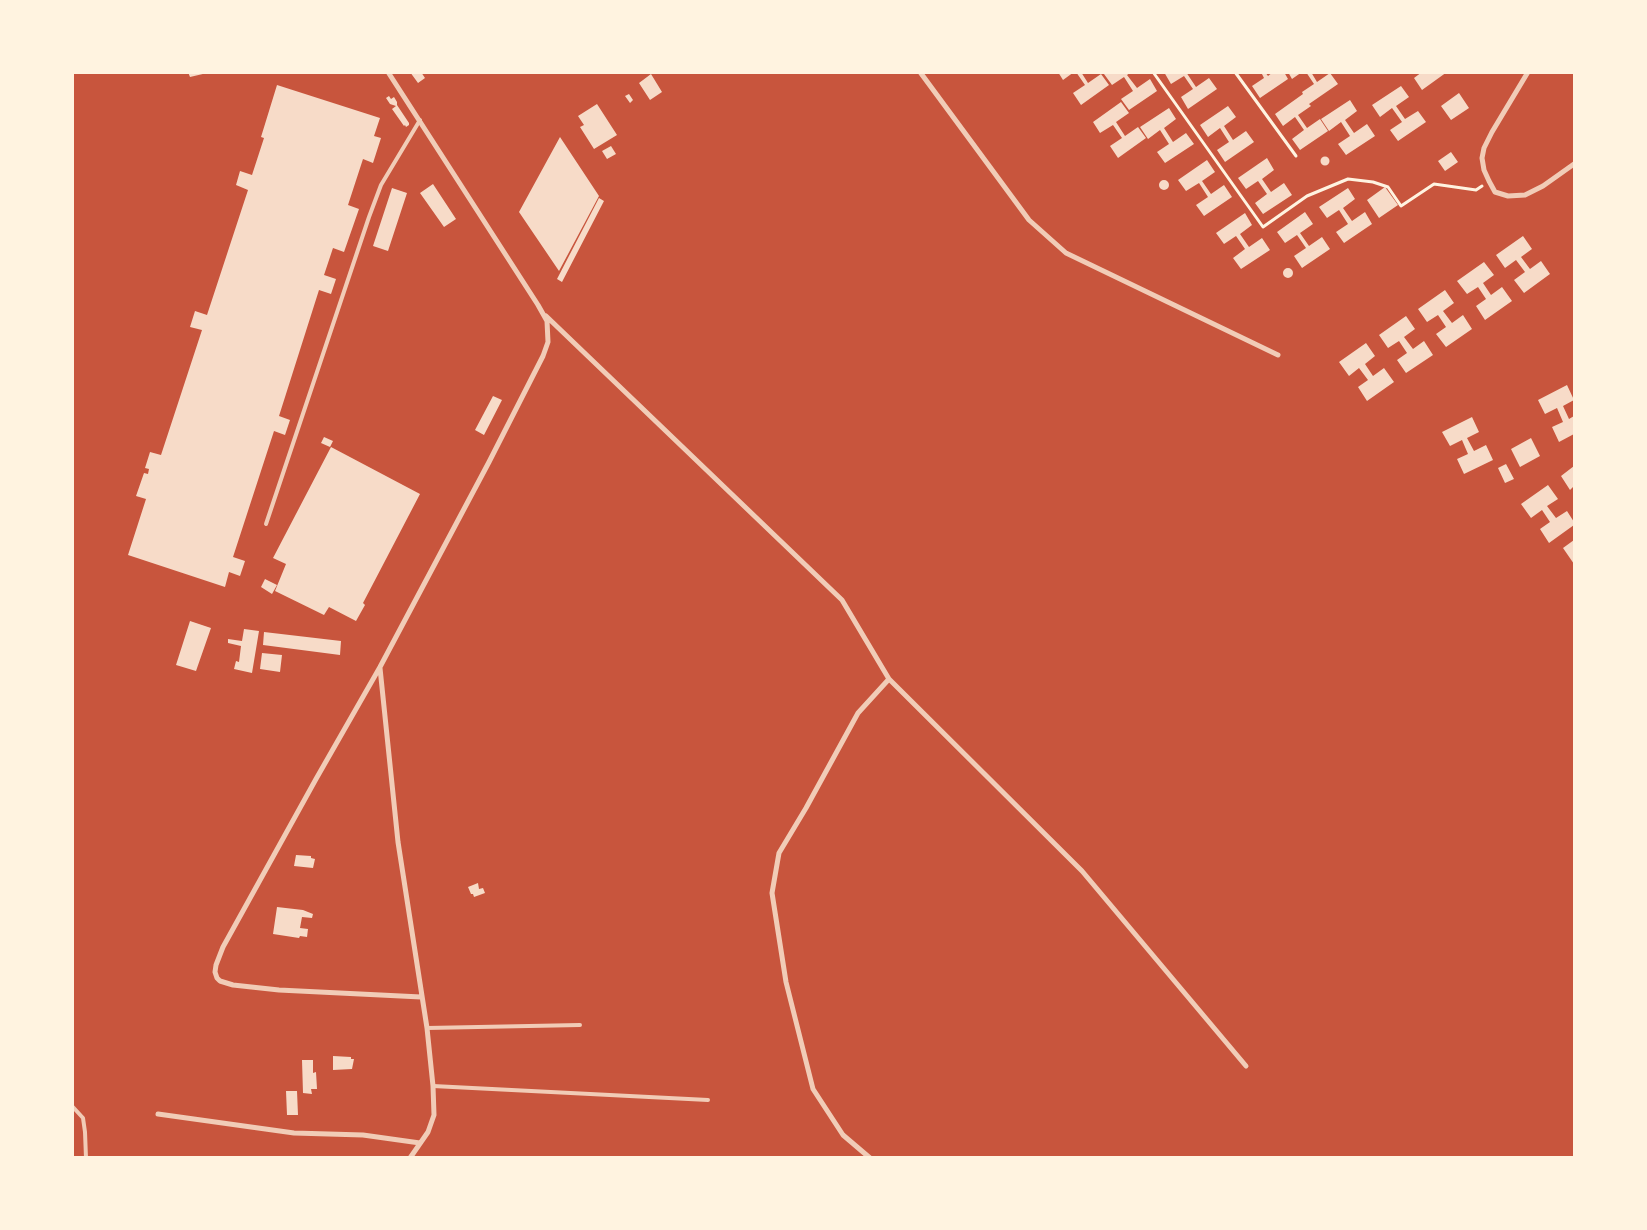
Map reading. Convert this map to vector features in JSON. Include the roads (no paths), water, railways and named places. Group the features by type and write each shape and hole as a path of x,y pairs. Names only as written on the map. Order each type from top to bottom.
{"street":[{"path":"388,72 544,314 842,600 889,679 1082,871 1246,1066"},
{"path":"920,72 1029,220 1066,253 1278,355"},
{"path":"1528,72 1484,148 1482,158 1484,170 1489,181 1495,192 1508,196 1525,195 1543,186 1574,164"},
{"path":"421,997 279,990 233,985 217,978 215,972 223,947 380,667 543,356 548,342 548,328 544,314"},
{"path":"380,667 398,842 427,1028 433,1086 434,1115 428,1132 410,1158"},
{"path":"870,1158 843,1135 813,1089 786,982 772,893 779,853 806,808 858,712 889,679"},
{"path":"158,1114 294,1132 363,1135 420,1143"}],"lane":[{"path":"266,524 381,185 420,120"},
{"path":"427,1028 580,1025"},
{"path":"433,1086 708,1100"},
{"path":"72,1106 83,1118 86,1132 86,1158"}]}
